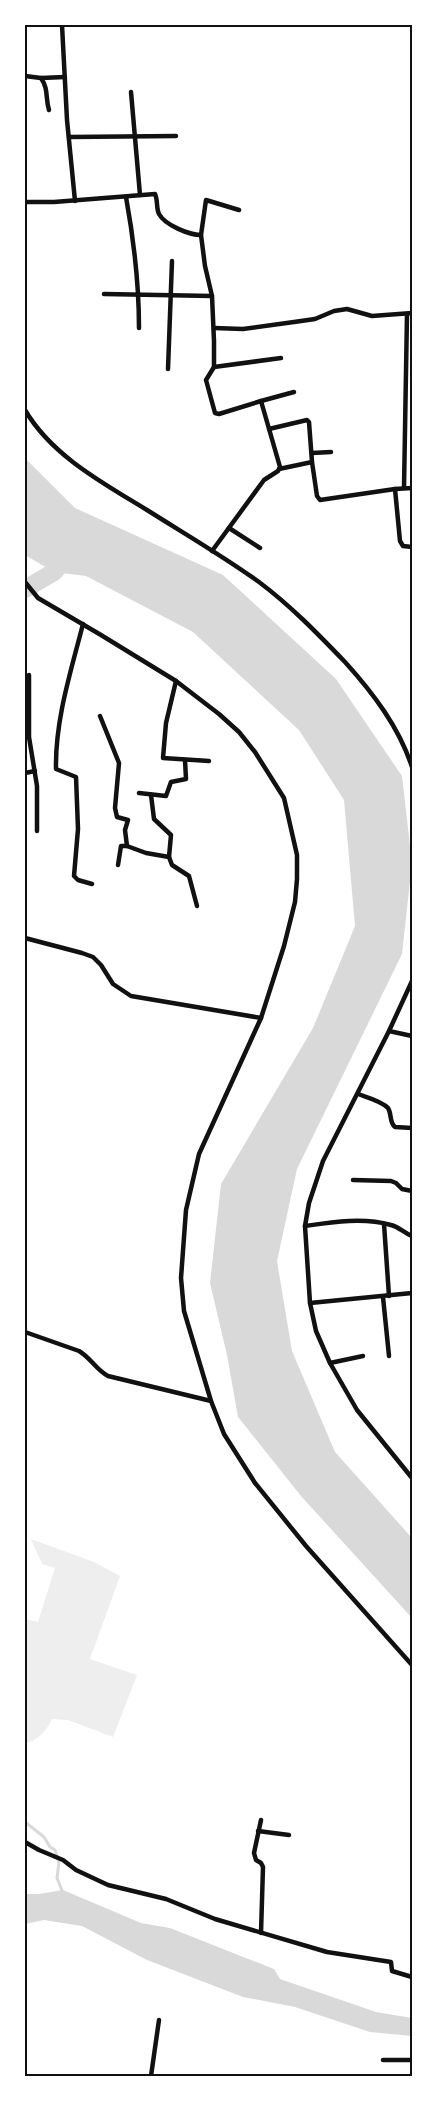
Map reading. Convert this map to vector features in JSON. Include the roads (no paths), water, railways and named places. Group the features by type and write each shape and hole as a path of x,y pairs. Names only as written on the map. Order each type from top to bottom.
{"street":[{"path":"62,25 75,200"},
{"path":"25,76 41,78 65,77"},
{"path":"41,78 46,86 46,102 49,110"},
{"path":"131,92 140,195"},
{"path":"69,137 176,136"},
{"path":"25,202 156,195 161,217 175,227 190,234 202,235"},
{"path":"126,197 133,231 139,295 139,328"},
{"path":"239,210 207,199 202,235 205,266 212,296 214,367 206,380 215,413 219,414 294,392"},
{"path":"168,369 172,261"},
{"path":"104,294 212,296"},
{"path":"214,328 235,329 294,322 315,319 334,311 347,309 372,316 410,314 404,488"},
{"path":"214,367 281,358"},
{"path":"262,402 279,469"},
{"path":"25,410 46,440 83,469 212,550 259,582 295,612 354,672 387,714 406,749 412,767"},
{"path":"269,429 308,420 317,496 320,500 412,488"},
{"path":"312,453 331,452"},
{"path":"212,550 264,480 279,469 312,462"},
{"path":"394,489 400,541 403,546 412,547"},
{"path":"229,528 260,548"},
{"path":"25,582 38,598 176,682 239,732 272,776 284,798 297,855 295,902 284,946 261,1018 199,1154 192,1177 186,1210 182,1278 184,1311 211,1401 224,1434 255,1483 306,1546 412,1665"},
{"path":"83,624 61,715 56,769 76,777 78,829 74,876 78,880 92,884"},
{"path":"29,675 27,707 29,737 37,786 37,832"},
{"path":"176,682 166,723 163,757 166,759 208,761"},
{"path":"100,716 119,763 115,808 117,817 128,820 125,830 127,846"},
{"path":"139,793 166,796 171,782 186,780 185,760"},
{"path":"25,773 35,771"},
{"path":"151,795 154,819 171,835 169,857 174,866 189,876 197,906"},
{"path":"118,865 121,847 127,846 169,857"},
{"path":"25,938 82,952 93,957 101,965 113,984 131,996 261,1018"},
{"path":"412,983 323,1161 314,1183 304,1226 310,1303 316,1331 330,1363 357,1410 412,1478"},
{"path":"389,1031 412,1036"},
{"path":"358,1094 386,1106 392,1124 395,1127 412,1128"},
{"path":"353,1180 390,1181 396,1183 402,1189 412,1191"},
{"path":"304,1226 339,1221 384,1224 397,1227 412,1236"},
{"path":"384,1224 389,1296"},
{"path":"310,1303 412,1293"},
{"path":"383,1297 389,1356"},
{"path":"25,1332 79,1351 86,1355 100,1372 108,1376 211,1401"},
{"path":"330,1363 363,1356"},
{"path":"261,1820 254,1853 256,1860 263,1867 261,1934"},
{"path":"258,1831 290,1835"},
{"path":"25,1842 108,1885 166,1900 261,1934 327,1952 391,1962 392,1971 412,1977"},
{"path":"151,2076 159,2020"},
{"path":"383,2060 412,2060"}],"waterway":[{"path":"25,589 54,572 69,554"},
{"path":"25,1822 44,1837 50,1847 55,1850 59,1862 57,1878 63,1893"}]}
